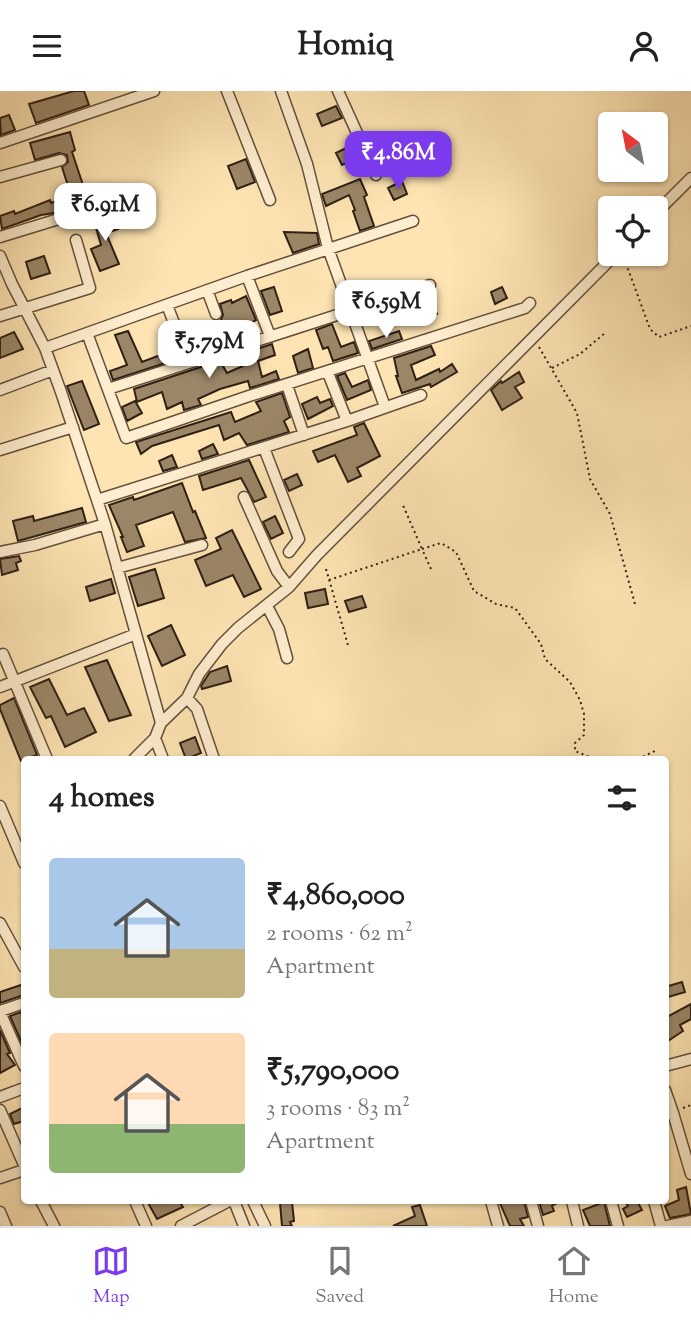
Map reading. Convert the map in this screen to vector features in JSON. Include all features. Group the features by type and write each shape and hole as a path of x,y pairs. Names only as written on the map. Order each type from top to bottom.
{"street":[{"path":"0,143 154,91"},
{"path":"228,91 270,200"},
{"path":"281,91 307,164 328,248 385,407"},
{"path":"338,91 376,174"},
{"path":"0,177 61,160"},
{"path":"668,201 691,178"},
{"path":"0,237 62,218"},
{"path":"44,348 328,248 413,221"},
{"path":"0,316 90,288 76,240"},
{"path":"0,256 53,370 105,524 161,723"},
{"path":"137,756 155,738 161,723 187,698 199,674 222,644 289,587 317,555 604,266"},
{"path":"247,276 270,336"},
{"path":"108,389 430,285"},
{"path":"207,291 216,314"},
{"path":"87,333 126,438 525,308 530,303"},
{"path":"167,305 181,341"},
{"path":"0,390 53,370"},
{"path":"328,373 347,421"},
{"path":"287,385 304,435"},
{"path":"97,500 421,395"},
{"path":"0,450 72,427"},
{"path":"264,448 299,539 289,552"},
{"path":"244,497 277,571 289,587"},
{"path":"0,552 46,542 105,524"},
{"path":"117,568 202,545"},
{"path":"267,606 279,629 287,658"},
{"path":"0,687 136,634"},
{"path":"3,654 46,756"},
{"path":"187,698 197,709 213,756"},
{"path":"155,738 162,756"},
{"path":"0,806 21,856"},
{"path":"0,923 21,962"},
{"path":"21,1004 0,1011 21,1059"},
{"path":"669,1065 691,1059"},
{"path":"0,1097 21,1089"},
{"path":"0,1111 21,1161"},
{"path":"669,1114 691,1174"},
{"path":"0,1178 21,1169"},
{"path":"43,1204 54,1226"},
{"path":"136,1204 146,1226"},
{"path":"181,1226 225,1204"},
{"path":"233,1204 244,1226"},
{"path":"254,1204 265,1226"},
{"path":"492,1204 498,1226"},
{"path":"532,1204 538,1226"},
{"path":"573,1204 578,1226"},
{"path":"612,1204 618,1226"},
{"path":"655,1204 661,1226"},
{"path":"0,1212 6,1226"},
{"path":"667,1226 691,1220"}],"path":[{"path":"627,266 650,329 659,337 691,326"},
{"path":"551,368 580,354 605,333"},
{"path":"534,337 577,413 590,479 610,514 635,604"},
{"path":"402,503 431,569"},
{"path":"329,580 441,543 456,552 474,591 496,604 515,608 541,644 545,659 570,682 580,699 584,714 584,735 575,743 575,751 587,756"},
{"path":"326,569 348,645"},
{"path":"644,756 657,750"}],"building":[{"path":"74,91 84,91 89,105 36,123 29,104"},
{"path":"336,106 342,118 322,126 317,114"},
{"path":"9,115 15,130 1,135 0,118"},
{"path":"70,132 75,150 72,152 83,185 69,189 62,167 68,162 67,155 59,153 35,160 30,143"},
{"path":"354,144 360,157 342,165 336,153"},
{"path":"246,159 255,182 237,189 228,166"},
{"path":"360,179 367,195 364,197 374,226 360,231 349,195 326,206 322,194"},
{"path":"402,181 407,194 394,200 388,188"},
{"path":"64,198 68,211 41,215 2,229 0,216 14,211 15,214 50,200 51,203"},
{"path":"112,211 118,229 106,233 119,264 100,271 91,249 101,245 94,221 105,218 103,214"},
{"path":"284,232 317,233 319,244 293,253"},
{"path":"44,256 50,273 31,279 26,262"},
{"path":"274,287 282,311 270,315 261,291"},
{"path":"502,287 507,298 495,304 491,292"},
{"path":"246,296 256,320 247,325 245,321 225,329 220,304 231,300 232,303"},
{"path":"432,301 437,314 409,324 404,311"},
{"path":"389,306 392,313 365,324 362,316"},
{"path":"332,324 341,347 354,342 358,353 333,361 328,347 323,349 316,330"},
{"path":"128,331 142,362 208,337 212,348 113,380 110,371 127,365 115,335"},
{"path":"399,331 402,339 372,349 369,341"},
{"path":"14,332 23,349 0,358 0,338"},
{"path":"272,344 275,355 258,361 262,377 276,371 279,379 250,388 248,381 220,389 198,399 201,405 184,410 182,402 167,409 162,392 137,402 134,389 210,364 211,367 220,361 227,373 243,366 239,355"},
{"path":"431,346 435,355 411,365 416,380 439,369 440,372 452,364 457,372 431,387 430,384 402,393 394,358"},
{"path":"308,349 313,368 298,373 293,356"},
{"path":"519,372 524,382 515,387 522,398 502,410 491,390 501,381 502,383"},
{"path":"345,373 352,387 368,380 371,390 347,400 337,376"},
{"path":"82,381 99,424 84,430 67,386"},
{"path":"282,393 290,417 284,421 289,432 247,445 239,433 224,440 219,425 152,446 141,454 136,442 231,412 235,422 261,411 256,402"},
{"path":"317,397 320,403 330,399 333,406 308,419 302,404"},
{"path":"135,401 142,413 127,421 122,407"},
{"path":"364,423 380,456 357,468 361,476 348,482 335,455 318,462 313,451 357,435 354,427"},
{"path":"213,444 218,454 202,459 199,451"},
{"path":"172,455 177,467 163,471 159,461"},
{"path":"249,460 266,497 254,502 241,478 203,490 199,476"},
{"path":"297,474 302,485 289,491 284,480"},
{"path":"182,483 206,538 185,542 173,512 136,525 144,546 127,552 109,505 133,497 134,500"},
{"path":"82,508 86,522 18,541 13,521 33,516 34,521"},
{"path":"275,516 283,533 271,539 263,522"},
{"path":"232,530 261,589 244,597 233,575 206,586 195,560 221,549 216,538"},
{"path":"19,556 21,561 16,563 18,570 2,575 0,559"},
{"path":"155,569 164,598 138,606 129,577"},
{"path":"111,579 115,593 90,601 86,587"},
{"path":"325,589 328,604 308,608 305,593"},
{"path":"362,596 366,607 349,612 345,601"},
{"path":"171,625 185,655 162,666 148,636"},
{"path":"107,660 131,715 109,721 85,667"},
{"path":"227,666 231,681 202,689 201,686 210,672"},
{"path":"49,679 67,715 84,708 96,732 65,747 51,716 46,718 30,687"},
{"path":"14,698 37,755 21,756 21,761 0,705"},
{"path":"195,737 201,753 185,756 180,743"},
{"path":"682,982 685,992 669,997 669,986"},
{"path":"21,985 21,996 0,1003 0,992"},
{"path":"691,1004 691,1019 680,1025 683,1031 669,1040 669,1016"},
{"path":"21,1012 21,1041 10,1016"},
{"path":"0,1030 10,1053 7,1054 15,1065 0,1073"},
{"path":"21,1108 21,1122 14,1124 10,1114"},
{"path":"686,1187 691,1214 670,1218 665,1206 679,1200 677,1190"},
{"path":"149,1204 181,1204 183,1207 157,1219"},
{"path":"280,1204 292,1204 292,1226 282,1226"},
{"path":"500,1204 525,1204 528,1217 520,1219 524,1226 510,1226"},
{"path":"540,1204 556,1204 552,1206 554,1211 543,1215"},
{"path":"604,1204 610,1226 590,1226 583,1210"},
{"path":"627,1204 639,1204 642,1210 627,1217 623,1209 628,1206"},
{"path":"420,1205 427,1226 393,1226 415,1216 412,1207"}]}
